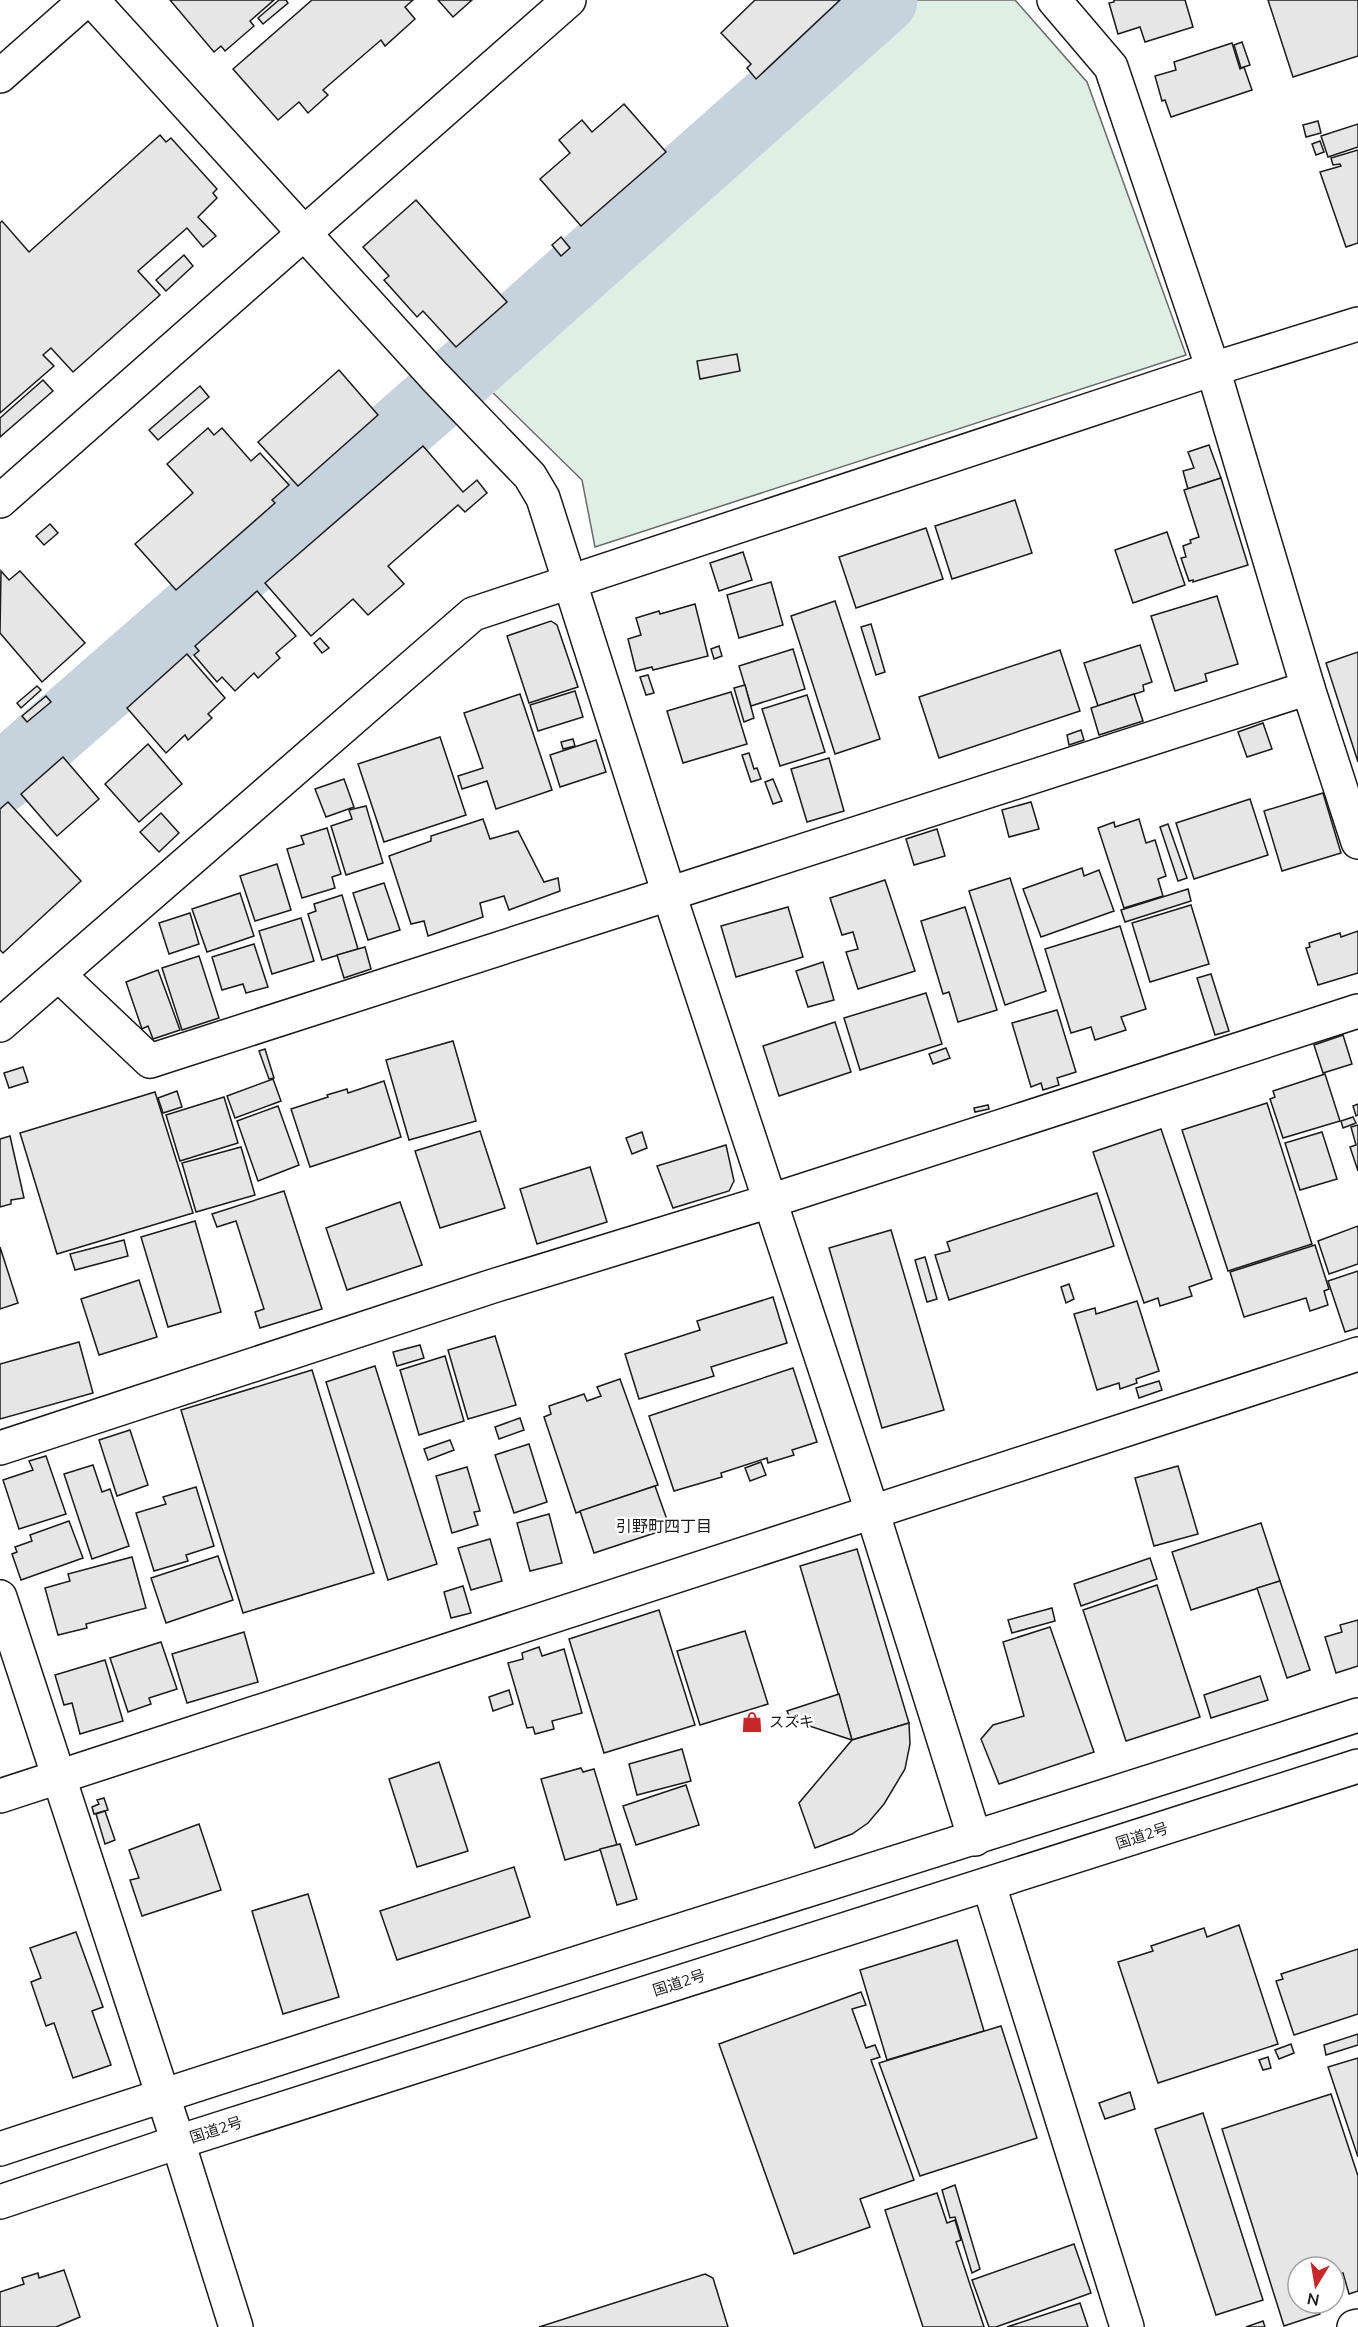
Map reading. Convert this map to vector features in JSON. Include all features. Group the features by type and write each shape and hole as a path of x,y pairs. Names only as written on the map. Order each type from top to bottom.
{"main road":[{"path":"0,76 86,0"},
{"path":"92,0 435,377 530,476 543,498 669,894 872,1511 975,1839"},
{"path":"0,501 569,0"},
{"path":"1054,0 1111,68 1213,369 1308,688 1358,842"},
{"path":"0,1025 473,614 1213,369 1358,324"},
{"path":"59,975 150,1061 1308,688"},
{"path":"0,1448 493,1286 770,1201 1358,1011"},
{"path":"0,1796 1358,1354"},
{"path":"0,1597 236,2327"},
{"path":"0,2149 1358,1715"},
{"name":"国道2号","path":"0,2202 178,2142 1358,1766"},
{"path":"989,1885 1127,2327"}],"green space":[{"path":"912,0 1015,0 1087,82 1186,355 595,547 582,480 481,381"}],"building":[{"path":"170,0 274,0 250,21 254,26 225,51 221,46 214,52"},
{"path":"279,0 286,0 288,3 263,24 258,18"},
{"path":"312,0 413,0 405,7 415,19 385,46 381,40 323,90 328,95 308,113 299,102 278,120 233,69"},
{"path":"438,0 472,0 453,17"},
{"path":"755,0 840,0 756,79 747,68 751,64 721,33"},
{"path":"1114,0 1185,0 1193,27 1145,42 1140,27 1118,34 1109,3"},
{"path":"1268,0 1358,0 1358,56 1293,77"},
{"path":"1242,42 1250,65 1241,68 1234,45"},
{"path":"1232,43 1240,69 1244,67 1252,90 1171,117 1165,100 1162,101 1155,76 1176,70 1174,62"},
{"path":"624,104 666,152 581,226 540,179 570,153 559,140 582,120 592,132"},
{"path":"1318,121 1321,133 1306,137 1303,125"},
{"path":"1358,124 1358,147 1328,157 1321,136"},
{"path":"160,135 166,142 171,138 217,189 213,193 217,198 198,217 216,236 203,247 187,228 138,271 160,295 73,372 51,348 43,355 54,366 0,413 0,223 2,221 29,252"},
{"path":"1320,141 1324,152 1316,155 1312,144"},
{"path":"1358,150 1358,243 1346,247 1320,172 1341,166 1340,164 1333,165 1331,158"},
{"path":"416,200 507,302 456,347 423,311 417,317 384,280 389,276 363,247"},
{"path":"561,237 570,248 561,256 552,245"},
{"path":"184,255 193,266 166,291 156,280"},
{"path":"737,354 740,371 700,379 697,361"},
{"path":"339,370 378,415 298,486 258,442"},
{"path":"43,380 53,391 0,437 0,418"},
{"path":"200,386 209,397 158,440 149,430"},
{"path":"208,428 214,435 222,428 251,461 260,453 289,485 272,500 275,503 176,590 135,544 193,493 167,464"},
{"path":"1209,445 1221,478 1188,489 1183,471 1194,468 1188,452"},
{"path":"423,446 463,492 477,480 487,493 465,512 458,505 388,566 404,584 368,615 353,599 311,636 265,583"},
{"path":"1221,478 1248,565 1193,582 1193,580 1189,581 1181,558 1186,557 1183,546 1199,537 1184,490"},
{"path":"1015,500 1032,553 952,579 935,526"},
{"path":"50,524 58,533 44,545 36,536"},
{"path":"926,528 943,579 856,608 839,557"},
{"path":"1167,532 1185,585 1133,603 1115,550"},
{"path":"743,552 752,580 719,591 710,563"},
{"path":"1,571 9,580 20,571 85,643 42,682 0,633"},
{"path":"771,582 783,625 739,638 727,595"},
{"path":"257,591 296,636 276,653 280,658 258,678 254,673 235,691 222,677 217,682 194,655 199,651 195,646"},
{"path":"1217,596 1238,664 1205,674 1207,681 1175,691 1151,616"},
{"path":"835,601 880,739 835,754 791,616"},
{"path":"695,604 708,656 653,670 652,667 636,671 628,639 641,635 636,618"},
{"path":"551,621 557,625 578,687 529,703 507,636"},
{"path":"871,624 885,672 876,675 861,627"},
{"path":"320,638 329,648 322,653 314,643"},
{"path":"1140,645 1152,682 1143,685 1144,691 1098,706 1084,663"},
{"path":"719,646 722,656 714,659 711,649"},
{"path":"793,649 805,689 751,706 739,666"},
{"path":"1060,650 1080,711 939,758 919,697"},
{"path":"1358,652 1358,762 1326,663"},
{"path":"187,654 225,698 208,714 212,718 188,740 185,735 166,753 127,708"},
{"path":"648,675 654,693 646,695 640,677"},
{"path":"745,685 754,718 744,722 734,688"},
{"path":"37,686 41,690 21,708 17,703"},
{"path":"575,691 583,717 538,731 530,705"},
{"path":"731,692 747,744 683,763 667,711"},
{"path":"520,694 552,790 496,809 487,781 462,789 458,776 483,768 464,713"},
{"path":"1134,694 1143,721 1099,735 1091,708"},
{"path":"807,695 825,752 780,766 762,709"},
{"path":"46,696 51,702 27,722 22,716"},
{"path":"1263,723 1272,749 1247,757 1238,732"},
{"path":"1081,730 1084,740 1069,745 1067,735"},
{"path":"440,737 466,815 384,842 358,764"},
{"path":"573,739 575,746 563,749 561,742"},
{"path":"596,740 606,772 560,787 550,755"},
{"path":"148,744 182,784 139,822 105,784"},
{"path":"749,753 754,769 757,768 761,779 751,782 742,755"},
{"path":"63,757 99,799 57,836 21,794"},
{"path":"829,758 844,811 807,822 791,769"},
{"path":"344,779 354,807 326,817 315,789"},
{"path":"773,779 782,801 773,804 765,782"},
{"path":"1323,793 1341,853 1282,871 1264,811"},
{"path":"1250,799 1268,855 1194,879 1176,823"},
{"path":"8,802 81,881 3,953 0,950 0,809"},
{"path":"1031,802 1039,829 1009,837 1002,810"},
{"path":"366,806 383,863 346,875 331,826 352,819 349,810"},
{"path":"161,813 179,833 159,852 140,832"},
{"path":"483,819 490,839 518,831 544,882 558,878 560,891 509,910 504,896 480,903 483,917 428,936 424,921 411,924 389,856 431,841 431,836"},
{"path":"1139,819 1146,843 1155,840 1166,876 1158,879 1163,896 1124,908 1098,828 1114,822 1115,827"},
{"path":"1168,824 1187,878 1178,881 1160,827"},
{"path":"327,828 341,874 332,877 335,888 302,898 287,849 304,844 301,836"},
{"path":"937,829 945,856 914,865 906,839"},
{"path":"277,864 291,910 255,921 240,876"},
{"path":"1082,868 1084,876 1099,870 1114,911 1041,937 1023,889"},
{"path":"1010,878 1046,991 1005,1005 969,891"},
{"path":"885,880 915,971 858,989 846,952 858,949 853,932 842,935 830,898"},
{"path":"384,883 400,930 368,940 353,893"},
{"path":"1188,889 1191,901 1125,922 1121,910"},
{"path":"240,893 254,936 207,952 192,909"},
{"path":"342,895 358,949 322,960 308,914 316,911 314,904"},
{"path":"1191,905 1209,964 1150,982 1132,923"},
{"path":"788,907 803,957 736,977 721,926"},
{"path":"965,907 997,1010 958,1022 949,992 943,994 921,921"},
{"path":"190,913 199,944 169,954 159,923"},
{"path":"301,918 314,961 272,974 259,931"},
{"path":"1120,926 1146,1009 1121,1017 1126,1030 1095,1040 1091,1027 1071,1033 1045,949"},
{"path":"1358,931 1358,973 1318,985 1306,948 1310,947 1309,943 1340,933 1341,937"},
{"path":"254,944 268,987 246,993 243,984 222,990 212,957"},
{"path":"365,947 371,969 344,978 337,955"},
{"path":"199,956 219,1018 182,1030 162,968"},
{"path":"823,962 834,1000 808,1007 796,971"},
{"path":"158,970 180,1030 153,1039 148,1026 142,1029 126,982"},
{"path":"1211,974 1229,1031 1215,1035 1197,978"},
{"path":"926,993 942,1044 860,1070 844,1018"},
{"path":"1057,1010 1076,1072 1057,1078 1059,1085 1043,1090 1041,1083 1031,1087 1012,1023"},
{"path":"835,1022 851,1072 779,1096 763,1046"},
{"path":"1343,1035 1352,1064 1323,1073 1314,1045"},
{"path":"453,1041 476,1121 409,1140 386,1060"},
{"path":"946,1048 950,1058 933,1064 929,1054"},
{"path":"265,1049 274,1078 269,1079 259,1051"},
{"path":"23,1067 28,1082 9,1088 4,1073"},
{"path":"1325,1074 1340,1121 1283,1138 1270,1099 1275,1097 1273,1091"},
{"path":"273,1079 281,1101 235,1118 227,1096"},
{"path":"384,1081 401,1137 310,1167 291,1109 328,1097 327,1095 347,1089 348,1093"},
{"path":"177,1091 182,1107 163,1113 158,1098"},
{"path":"155,1092 193,1213 57,1254 20,1133"},
{"path":"224,1097 238,1143 180,1161 166,1115"},
{"path":"1267,1103 1312,1244 1228,1271 1182,1130"},
{"path":"1358,1104 1358,1115 1356,1116 1353,1106"},
{"path":"988,1105 989,1109 975,1112 974,1108"},
{"path":"278,1106 299,1165 258,1181 237,1121"},
{"path":"1353,1117 1356,1123 1343,1128 1341,1121"},
{"path":"1358,1125 1358,1171 1350,1147 1356,1145 1351,1127"},
{"path":"1161,1129 1212,1279 1189,1287 1192,1296 1160,1306 1158,1298 1144,1303 1093,1152"},
{"path":"480,1131 505,1208 440,1228 415,1151"},
{"path":"642,1132 647,1148 632,1154 626,1138"},
{"path":"1322,1132 1337,1179 1300,1190 1285,1143"},
{"path":"10,1136 24,1198 11,1200 11,1204 0,1207 0,1139"},
{"path":"726,1145 734,1181 729,1191 673,1208 657,1166"},
{"path":"241,1147 255,1195 196,1212 182,1163"},
{"path":"590,1167 607,1222 537,1244 520,1189"},
{"path":"284,1191 322,1309 260,1328 255,1312 264,1309 236,1221 217,1227 212,1214"},
{"path":"1097,1193 1114,1246 949,1300 935,1255 950,1251 947,1242"},
{"path":"400,1202 422,1265 347,1290 326,1228"},
{"path":"195,1221 221,1312 168,1327 141,1237"},
{"path":"1358,1226 1358,1264 1329,1274 1318,1241"},
{"path":"891,1230 944,1410 882,1428 829,1248"},
{"path":"124,1240 128,1256 75,1270 70,1254"},
{"path":"1315,1245 1329,1289 1324,1291 1328,1305 1310,1311 1306,1298 1244,1317 1230,1272"},
{"path":"0,1247 18,1303 0,1309"},
{"path":"925,1257 937,1299 927,1302 915,1260"},
{"path":"1358,1271 1358,1328 1345,1332 1328,1281"},
{"path":"139,1280 157,1337 99,1355 81,1299"},
{"path":"1069,1284 1074,1299 1066,1303 1061,1287"},
{"path":"773,1297 787,1343 711,1367 714,1376 639,1399 625,1354 700,1330 697,1321"},
{"path":"1137,1301 1159,1371 1136,1379 1137,1383 1120,1389 1119,1383 1097,1390 1074,1314 1095,1308 1096,1314"},
{"path":"495,1336 516,1405 468,1419 448,1350"},
{"path":"79,1342 93,1393 0,1419 0,1364"},
{"path":"420,1345 424,1358 397,1366 393,1352"},
{"path":"445,1356 464,1421 419,1435 400,1370"},
{"path":"375,1366 437,1564 388,1580 326,1382"},
{"path":"793,1368 817,1442 792,1450 794,1455 768,1463 767,1458 721,1473 722,1477 674,1491 649,1416"},
{"path":"312,1370 374,1573 243,1613 181,1410"},
{"path":"620,1379 658,1485 576,1513 544,1417 551,1414 549,1406 584,1394 587,1401 601,1396 597,1387"},
{"path":"1159,1381 1162,1390 1139,1398 1136,1388"},
{"path":"520,1418 524,1430 499,1439 495,1427"},
{"path":"130,1430 148,1485 117,1496 99,1440"},
{"path":"450,1440 454,1450 428,1460 424,1449"},
{"path":"529,1444 547,1502 514,1513 495,1455"},
{"path":"46,1456 66,1514 19,1529 3,1480 33,1470 29,1461"},
{"path":"761,1462 766,1475 750,1481 745,1468"},
{"path":"93,1465 102,1492 110,1489 129,1546 92,1559 64,1474"},
{"path":"1178,1466 1198,1534 1154,1546 1135,1478"},
{"path":"467,1467 480,1511 474,1512 478,1525 452,1533 436,1476"},
{"path":"655,1486 670,1528 594,1553 580,1511"},
{"path":"196,1487 214,1546 186,1555 188,1561 154,1571 136,1513 166,1504 163,1497"},
{"path":"549,1514 562,1563 530,1571 517,1523"},
{"path":"69,1521 83,1558 21,1580 12,1554 17,1552 15,1547 32,1541 30,1535"},
{"path":"1261,1523 1280,1581 1191,1610 1172,1552"},
{"path":"490,1539 502,1581 471,1590 458,1548"},
{"path":"857,1549 909,1723 852,1740 800,1566"},
{"path":"218,1556 233,1600 166,1623 151,1578"},
{"path":"132,1557 146,1608 86,1624 87,1628 58,1635 45,1588 70,1581 68,1574"},
{"path":"1150,1558 1157,1579 1081,1606 1074,1584"},
{"path":"1280,1581 1310,1670 1287,1678 1257,1588"},
{"path":"1157,1585 1200,1717 1126,1741 1083,1610"},
{"path":"463,1586 471,1613 451,1618 444,1592"},
{"path":"1052,1608 1055,1621 1012,1633 1008,1620"},
{"path":"659,1610 695,1725 604,1753 569,1639"},
{"path":"1358,1620 1358,1666 1336,1673 1325,1637 1342,1632 1340,1625"},
{"path":"1050,1627 1094,1752 999,1784 981,1739 993,1725 1024,1716 1003,1642"},
{"path":"745,1631 768,1704 700,1725 677,1651"},
{"path":"244,1632 258,1682 187,1703 172,1654"},
{"path":"161,1642 177,1689 149,1698 151,1704 128,1712 110,1658"},
{"path":"539,1647 542,1656 564,1649 582,1713 552,1721 554,1729 535,1734 533,1727 527,1728 508,1663 523,1659 522,1653"},
{"path":"105,1660 123,1721 80,1734 72,1703 64,1705 55,1675"},
{"path":"1260,1676 1268,1700 1211,1718 1204,1695"},
{"path":"509,1690 513,1704 493,1711 489,1697"},
{"path":"839,1694 852,1740 791,1720 787,1711"},
{"path":"909,1723 910,1744 905,1769 884,1804 868,1823 852,1834 815,1848 799,1803 852,1740"},
{"path":"682,1749 691,1781 637,1795 629,1764"},
{"path":"439,1762 468,1851 417,1867 389,1779"},
{"path":"581,1768 583,1772 594,1769 617,1845 565,1860 541,1779"},
{"path":"686,1785 699,1825 636,1845 623,1806"},
{"path":"104,1798 108,1810 94,1814 92,1807 99,1804 97,1800"},
{"path":"105,1811 115,1840 105,1844 96,1814"},
{"path":"199,1824 221,1890 142,1916 130,1880 139,1878 129,1850"},
{"path":"620,1844 637,1899 617,1905 600,1849"},
{"path":"514,1867 530,1917 397,1960 380,1911"},
{"path":"308,1894 339,1997 283,2014 252,1911"},
{"path":"1239,1925 1278,2044 1158,2083 1118,1962 1153,1951 1151,1946 1204,1928 1207,1937"},
{"path":"76,1932 103,2007 92,2011 111,2065 73,2078 54,2023 46,2026 31,1982 41,1978 30,1948"},
{"path":"957,1940 984,2031 887,2060 860,1970"},
{"path":"1358,1949 1358,2014 1294,2035 1276,1981 1283,1979 1281,1974"},
{"path":"861,1992 866,2005 852,2009 866,2048 875,2045 880,2057 871,2060 914,2180 860,2199 870,2227 794,2254 719,2044"},
{"path":"1001,2026 1037,2138 920,2176 879,2063"},
{"path":"1358,2034 1358,2045 1326,2055 1324,2045"},
{"path":"1291,2044 1294,2053 1279,2059 1275,2050"},
{"path":"1268,2057 1271,2068 1263,2070 1259,2060"},
{"path":"1358,2058 1358,2157 1328,2067"},
{"path":"1130,2092 1135,2109 1105,2119 1099,2103"},
{"path":"1331,2094 1358,2176 1358,2291 1349,2294 1346,2284 1346,2255 1286,2255 1286,2315 1317,2315 1284,2326 1222,2129"},
{"path":"1203,2113 1263,2300 1216,2315 1155,2129"},
{"path":"955,2185 980,2269 972,2273 955,2217 950,2218 942,2190"},
{"path":"937,2193 947,2223 955,2220 961,2240 956,2242 984,2327 923,2327 885,2210"},
{"path":"1074,2244 1091,2293 996,2327 989,2327 972,2280"},
{"path":"64,2270 80,2317 56,2327 0,2327 0,2292 24,2284 22,2278 38,2273 39,2278"},
{"path":"705,2274 713,2278 728,2327 539,2327"},
{"path":"1080,2303 1088,2327 1007,2327"},
{"path":"1263,2321 1265,2327 1246,2327"}],"waterway":[{"path":"0,779 472,366 883,0"}],"place":[{"name":"スズキ","path":"752,1722"}],"district":[{"name":"引野町四丁目","path":"664,1526"}]}
